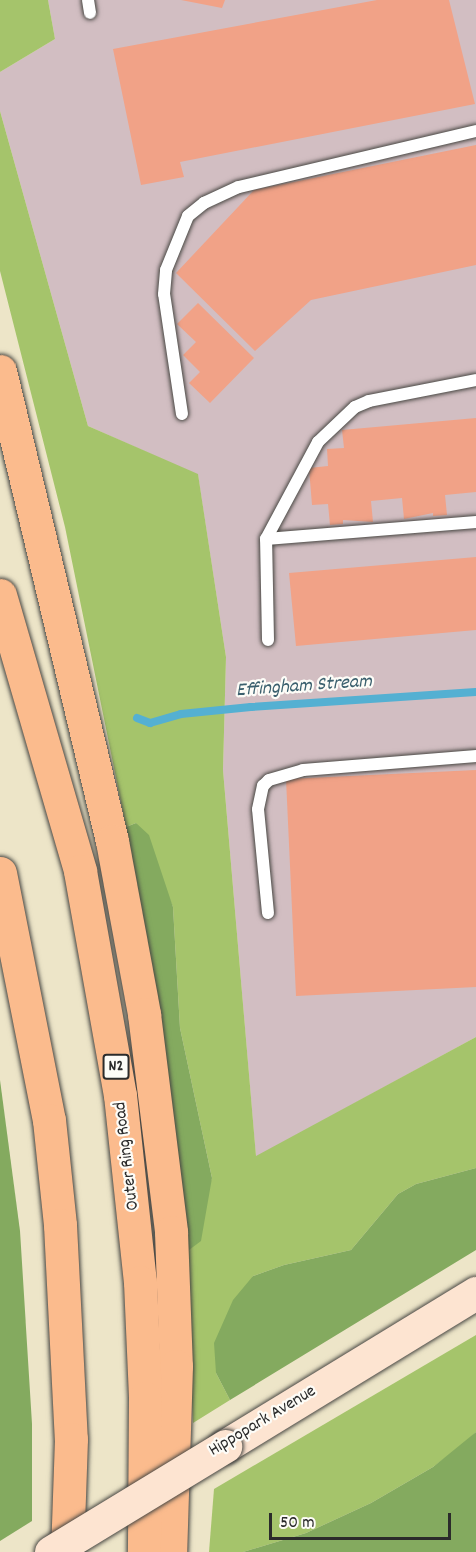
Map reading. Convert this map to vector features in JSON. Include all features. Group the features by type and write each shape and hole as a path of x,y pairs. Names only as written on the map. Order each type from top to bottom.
{"highway":[{"path":"0,371 112,841 144,1014 171,1232 176,1366 170,1552"},
{"name":"Outer Ring Road","path":"0,595 80,871 120,1095 140,1282 145,1398 144,1552"},
{"path":"0,873 49,1120 60,1225 71,1439 67,1552"}],"street":[{"name":"Hippopark Avenue","path":"51,1552 476,1293"}],"lane":[{"path":"88,0 90,13"},
{"path":"182,414 164,294 166,270 188,216 204,203 239,187 476,132"},
{"path":"268,640 266,539 318,442 355,407 398,392 476,380"},
{"path":"266,539 476,522"},
{"path":"268,914 258,809 263,786 269,780 303,770 476,756"}],"shaded area":[{"path":"48,0 476,0 476,1037 256,1157 223,770 226,657 198,475 88,426 0,111 0,72 55,39"}],"green space":[{"path":"0,0 48,0 55,39 0,72"},
{"path":"0,111 88,426 198,474 226,657 223,770 256,1156 476,1037 476,1168 416,1184 398,1194 351,1250 284,1265 253,1276 216,1373 230,1400 193,1423 185,1253 212,1178 180,1028 173,907 136,823 126,827 65,527 0,271"},
{"path":"136,823 149,835 173,907 180,1028 212,1178 201,1241 185,1253 143,929 126,827"},
{"path":"0,1080 20,1231 32,1424 32,1521 0,1541"},
{"path":"476,1168 476,1250 230,1400 216,1373 214,1343 233,1300 253,1276 284,1265 351,1250 398,1194 416,1184"},
{"path":"476,1335 476,1432 465,1443 433,1467 371,1503 306,1533 243,1552 209,1552 214,1489"},
{"path":"476,1432 476,1552 243,1552 306,1533 371,1503 433,1467"}],"building":[{"path":"181,0 225,0 222,8"},
{"path":"377,0 449,0 475,104 180,162 184,177 141,185 113,49"},
{"path":"476,145 476,265 311,300 255,351 176,273 254,190"},
{"path":"198,303 254,358 210,403 189,383 200,372 183,355 196,342 177,324"},
{"path":"476,418 476,492 445,495 447,515 433,516 433,513 404,519 402,498 371,501 373,522 343,520 343,524 330,525 328,504 312,505 309,468 328,466 327,449 344,448 342,430"},
{"path":"476,557 476,630 296,646 289,573"},
{"path":"476,770 476,987 296,996 286,779"}],"waterway":[{"name":"Effingham Stream","path":"137,718 150,723 181,714 251,707 476,692"}]}
